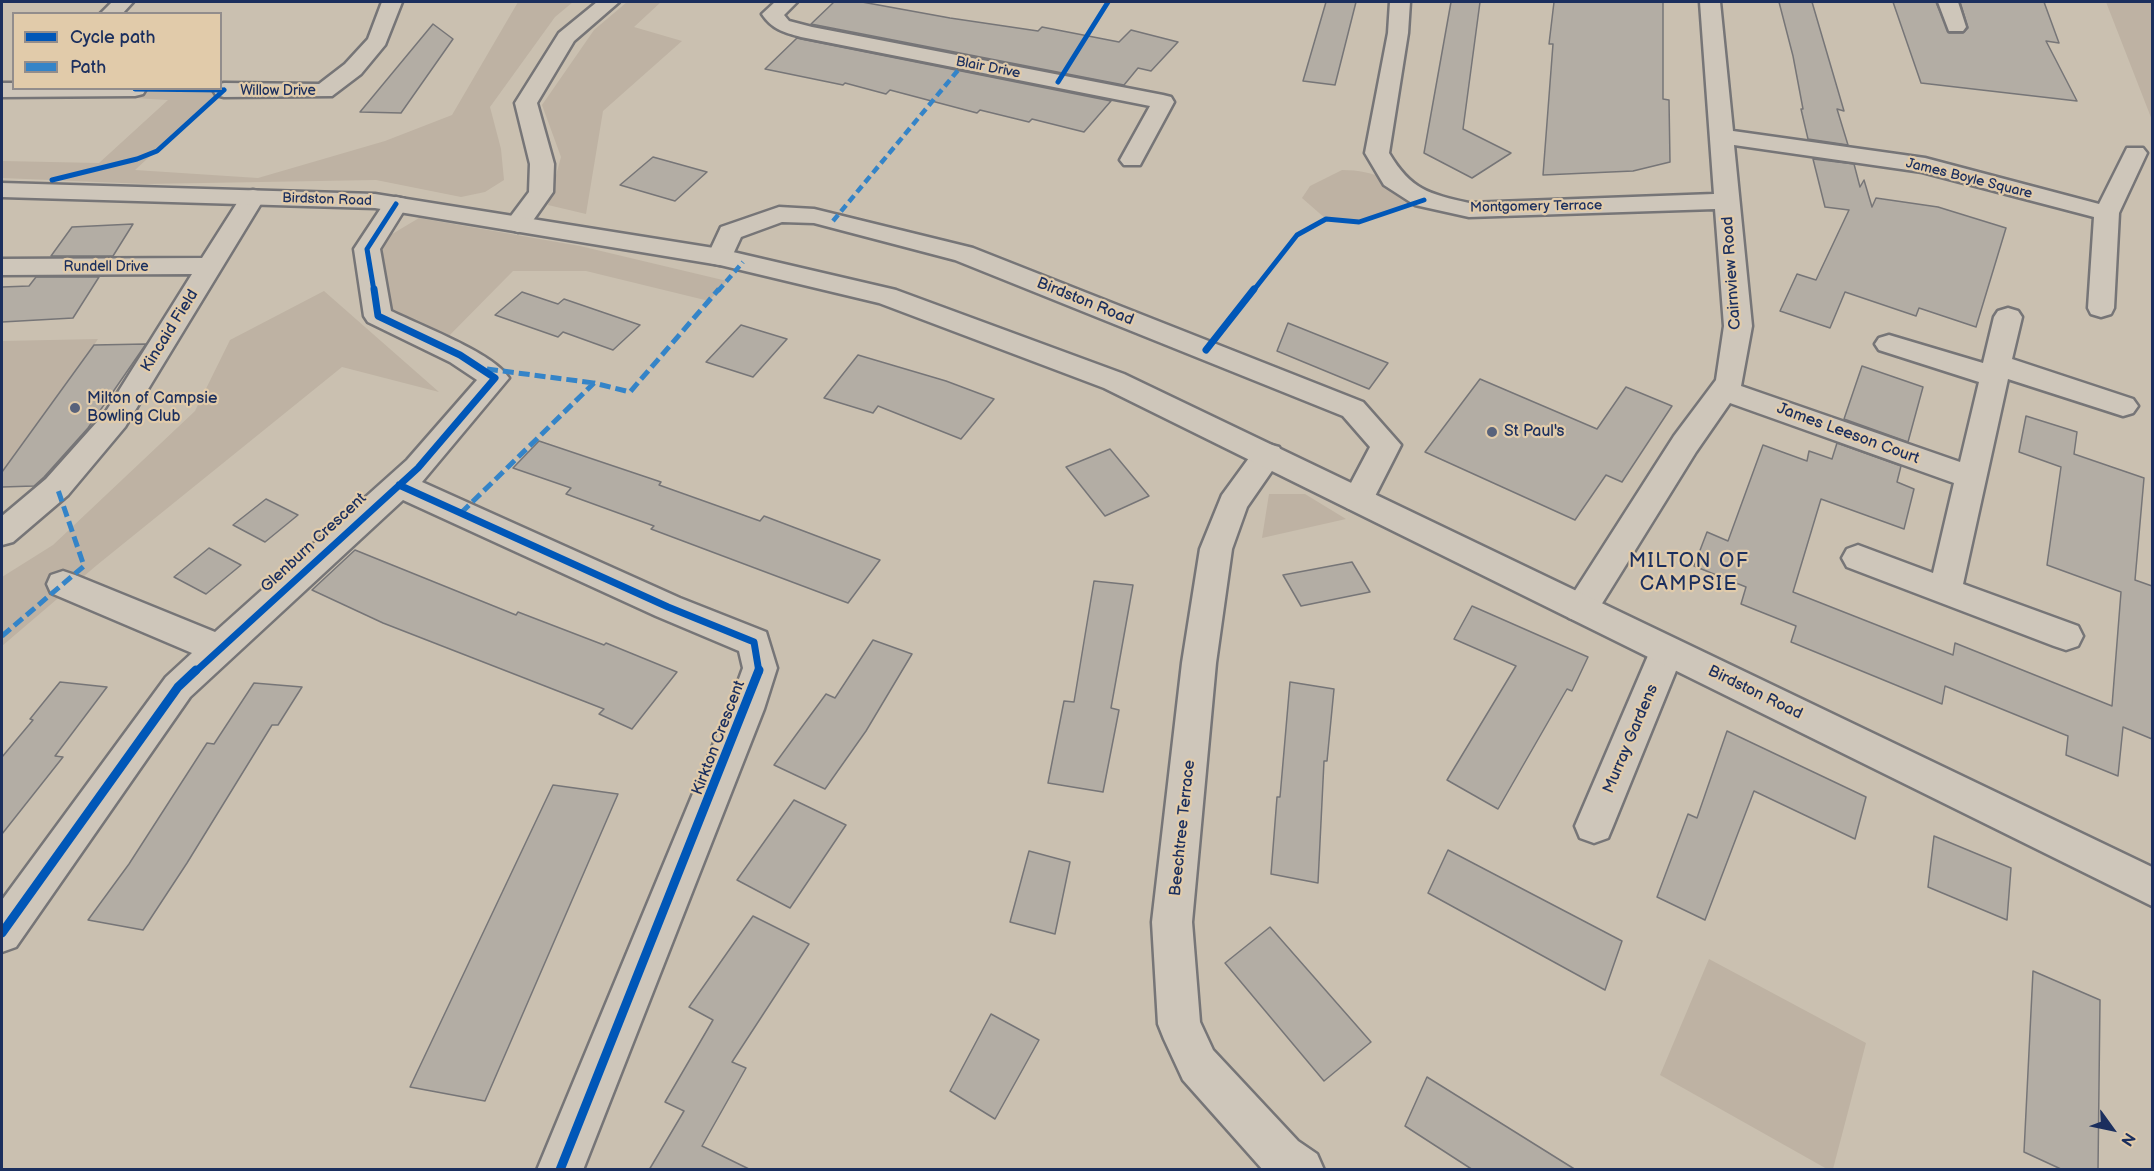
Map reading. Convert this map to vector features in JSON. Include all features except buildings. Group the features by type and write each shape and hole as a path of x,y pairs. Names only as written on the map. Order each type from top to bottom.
{"street":[{"name":"Willow Drive","path":"224,90 324,91 353,69 378,41 392,2"},
{"path":"518,224 541,192 542,164 526,103 566,37 609,2"},
{"name":"Blair Drive","path":"787,2 772,15 782,25 808,33 1163,102 1132,160"},
{"name":"Montgomery Terrace","path":"1400,2 1398,33 1377,153 1393,180 1424,200 1469,210 1727,201"},
{"name":"Cairnview Road","path":"1581,609 1685,444 1730,381 1738,326 1710,2"},
{"path":"1948,2 1956,27"},
{"name":"James Boyle Square","path":"1722,136 1925,165 1989,184 2107,213"},
{"path":"2101,308 2107,213 2135,153"},
{"name":"Birdston Road","path":"2,190 375,201 720,257 887,296 1114,381 2152,886"},
{"name":"Kincaid Field","path":"2,533 57,487 115,420 253,197"},
{"name":"Glenburn Crescent","path":"2,933 178,687 418,468 495,378 460,355 378,316 367,249 396,204"},
{"name":"Birdston Road","path":"720,257 730,232 779,214 814,216 964,254 1353,409 1386,445 1358,500"},
{"name":"Rundell Drive","path":"2,267 210,266"},
{"path":"1945,591 2008,317"},
{"path":"1889,344 2123,406"},
{"name":"James Leeson Court","path":"1724,390 1972,478"},
{"name":"Beechtree Terrace","path":"1268,455 1233,503 1216,549 1199,663 1172,922 1179,1024 1198,1065 1282,1157 1300,1170"},
{"name":"Kirkton Crescent","path":"399,485 668,607 754,642 760,668 746,708 560,1170"},
{"path":"1858,558 2066,636"},
{"path":"63,584 219,649"},
{"name":"Murray Gardens","path":"1594,826 1667,651"}],"shaded area":[{"path":"518,2 573,2 555,17 490,107 501,149 504,180 485,192 461,197 376,180 146,184 2,178 2,161 99,163 168,100 134,98 144,90 222,90 222,80 232,81 135,170 258,178 385,141 452,115"},
{"path":"627,2 661,2 634,27 682,41 603,111 586,214 548,205 561,157 542,105 594,30"},
{"path":"2106,2 2152,2 2152,120"},
{"path":"1342,170 1375,175 1424,200 1359,222 1326,219 1302,198 1310,186"},
{"path":"419,218 580,246 727,281 709,301 586,271 513,271 440,345 378,316 367,249"},
{"path":"324,291 439,392 342,367 97,565 2,646 2,577 53,545 195,411 230,340"},
{"path":"98,339 94,345 2,472 2,341"},
{"path":"1269,494 1305,494 1346,519 1262,538"},
{"path":"1709,959 1866,1043 1833,1169 1827,1169 1660,1075"}],"marked path":[{"path":"833,221 964,63"},
{"path":"461,513 594,383 630,392 743,262"},
{"path":"487,369 594,383"},
{"path":"2,636 84,566 57,487"}],"cycle path":[{"path":"1058,82 1108,2"},
{"path":"52,180 137,159 157,151 224,90"},
{"path":"1206,350 1297,235 1326,219 1359,222 1424,200"},
{"path":"2,933 178,687 418,468 495,378 460,355 378,316 367,249 396,204"},
{"path":"399,485 668,607 754,642 760,668 746,709 560,1170"}],"place":[{"name":"Milton of Campsie Bowling Club","path":"75,408"},
{"name":"St Paul's","path":"1492,432"}],"district":[{"name":"MILTON OF CAMPSIE","path":"1689,574"}]}
